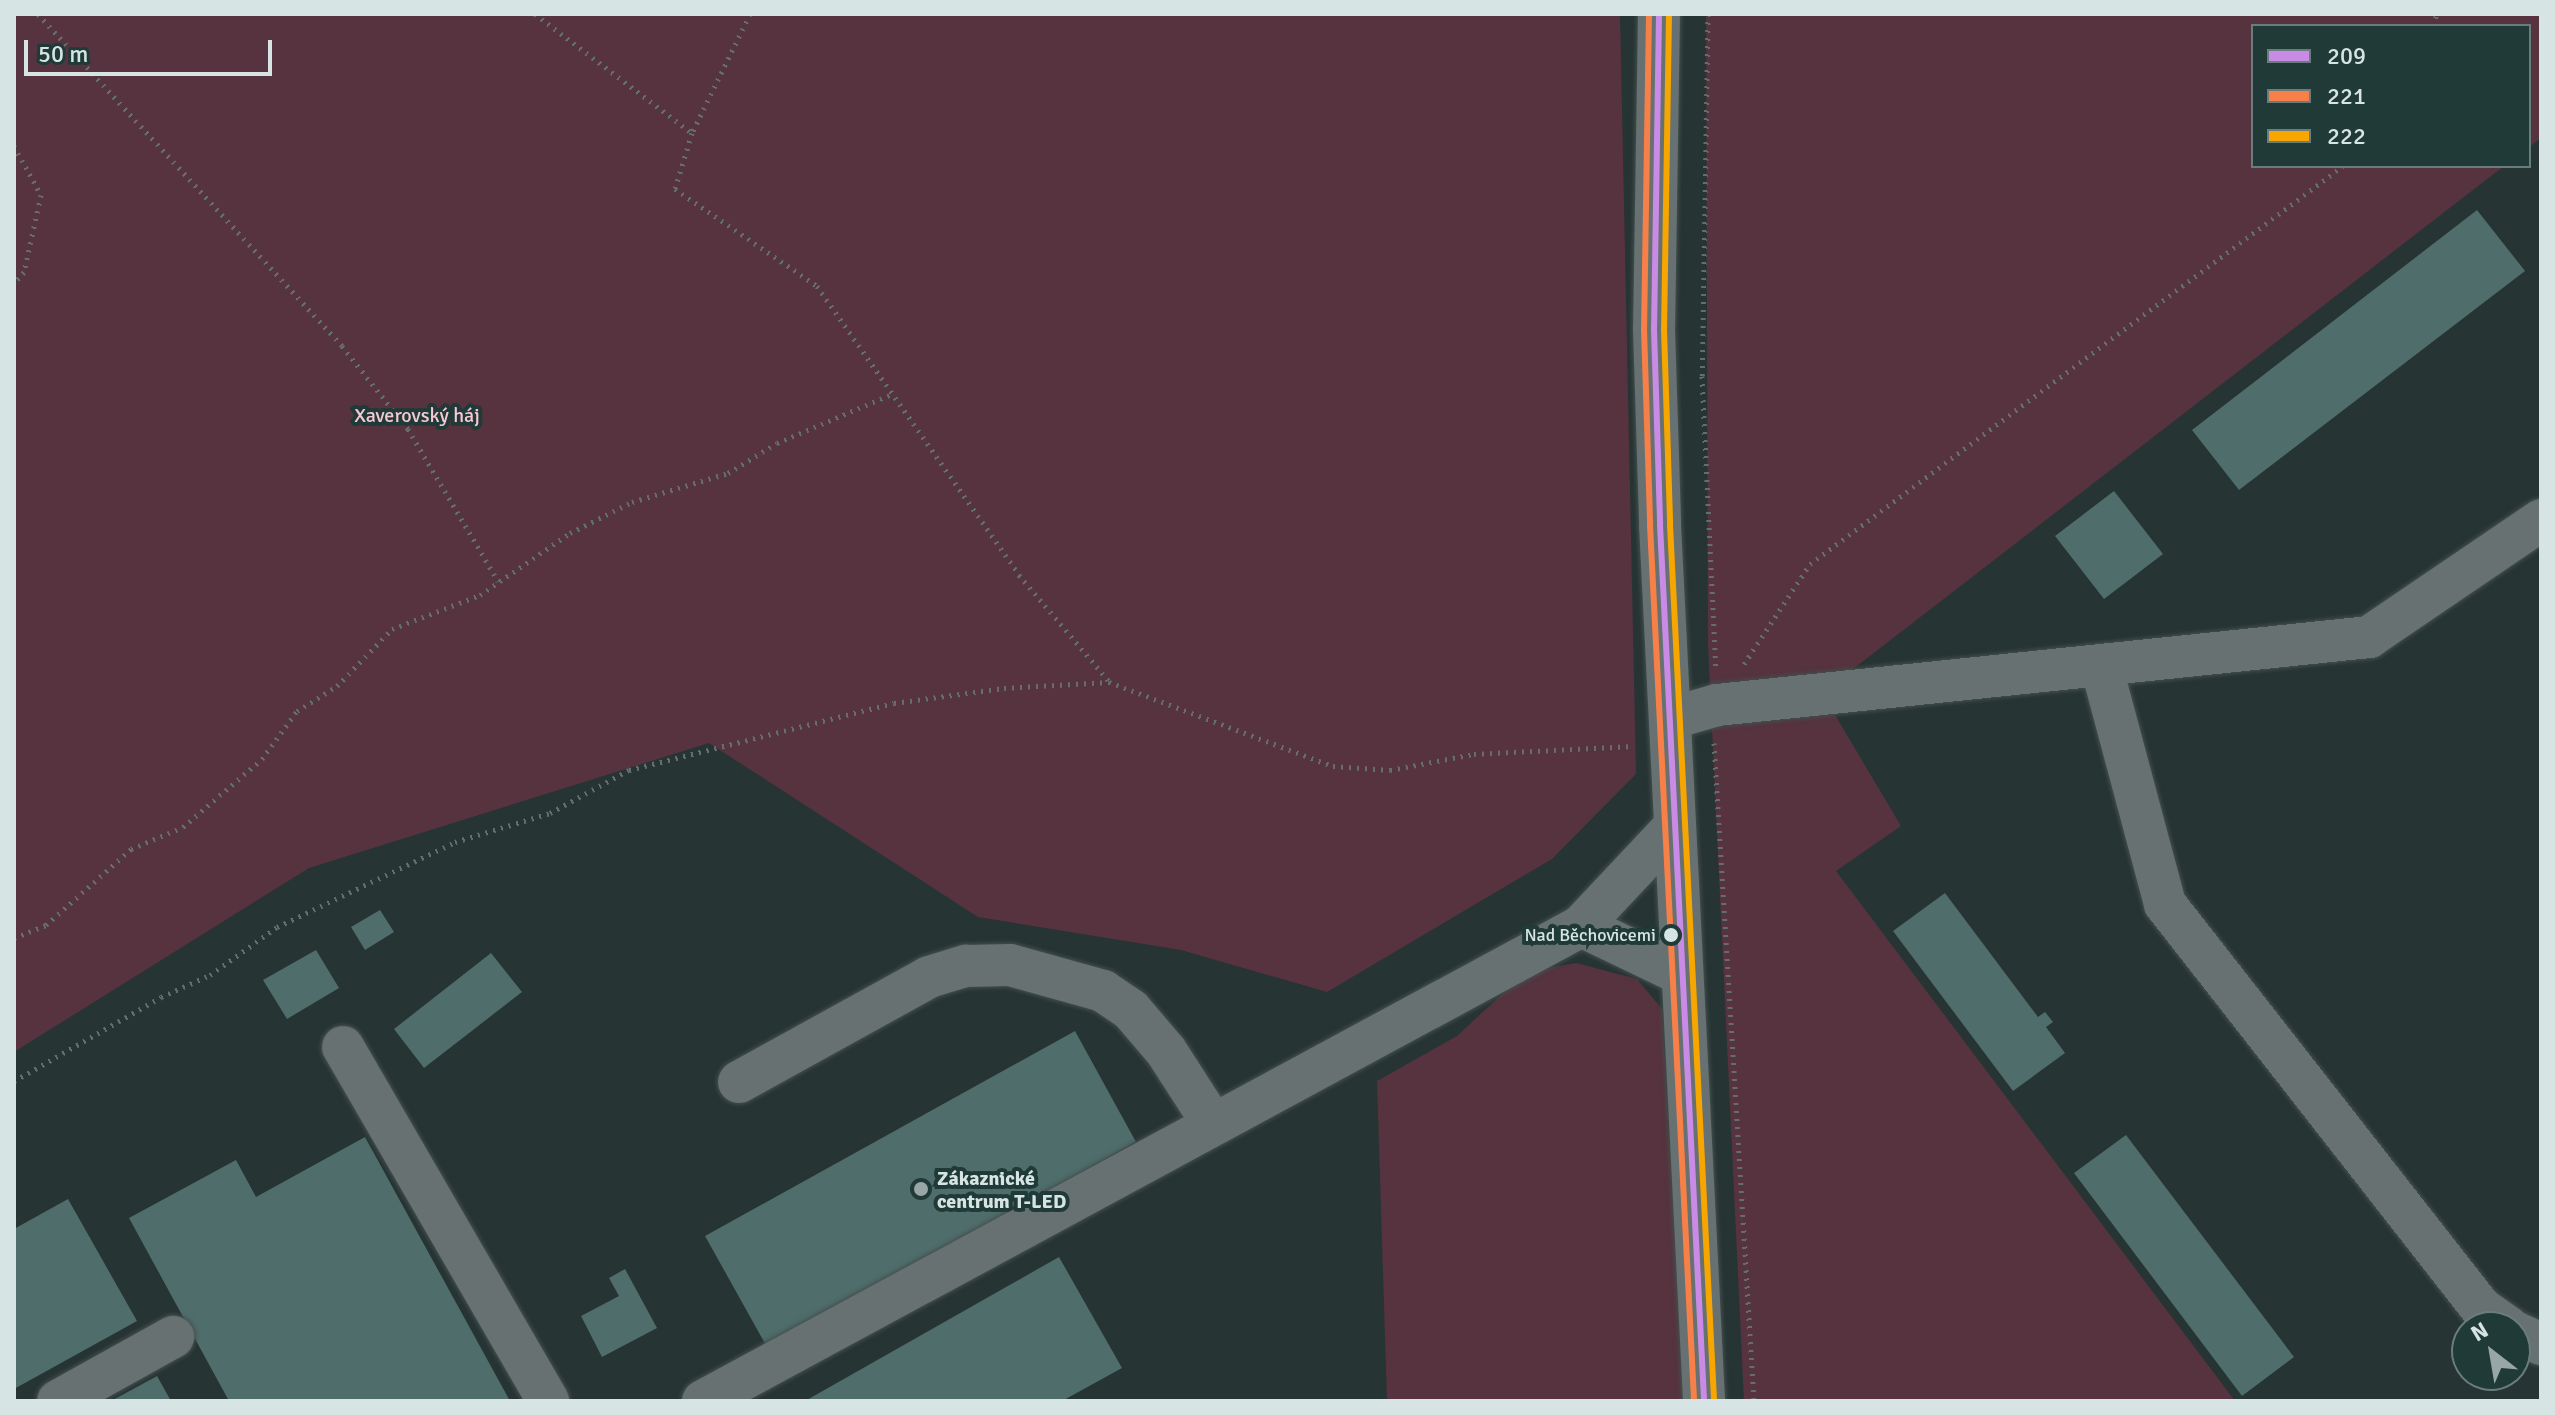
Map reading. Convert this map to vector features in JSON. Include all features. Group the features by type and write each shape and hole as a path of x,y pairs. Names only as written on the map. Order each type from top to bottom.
{"street":[{"path":"1659,14 1654,329 1672,718 1673,828 1704,1401"},
{"path":"1672,718 1717,705 2369,637 2541,520"},
{"path":"2101,665 2165,904 2485,1311"},
{"path":"703,1401 1581,926 1673,828"},
{"path":"1581,926 1681,974"},
{"path":"739,1082 929,977 966,966 1010,965 1103,991 1131,1010 1166,1051 1213,1124"},
{"path":"343,1047 548,1401"},
{"path":"58,1401 173,1337"}],"path":[{"path":"38,14 342,346 408,429 498,581"},
{"path":"535,14 692,133"},
{"path":"750,14 692,133 675,189 817,286 1019,575 1109,682"},
{"path":"14,146 41,195 24,272 14,283"},
{"path":"1717,705 1810,564 2340,168"},
{"path":"14,938 46,925 131,849 183,827 262,759 297,711 337,686 392,629 480,595 570,533 632,502 728,473 777,443 892,394"},
{"path":"14,1081 161,997 210,975 277,927 455,842 550,813 629,770 894,703 1004,688 1109,682 1270,745 1333,766 1390,770 1474,754 1644,745 1672,718"}],"green space":[{"name":"Xaverovský háj","path":"14,14 1620,14 1636,774 1552,859 1327,992 1181,950 978,917 709,743 309,868 14,1052"},
{"path":"1706,14 2541,14 2541,138 2531,146 2531,24 2251,24 2251,168 2501,168 1822,693 1901,826 1836,871 2235,1401 1744,1401 1708,644"},
{"path":"1576,963 1637,979 1662,1009 1684,1401 1387,1401 1377,1081 1457,1036 1514,983 1548,968"}],"building":[{"path":"2477,210 2525,271 2239,490 2192,430"},
{"path":"2114,491 2163,554 2104,599 2055,536"},
{"path":"1945,893 2038,1017 2045,1012 2053,1022 2046,1027 2065,1053 2013,1091 1893,931"},
{"path":"380,910 394,932 365,950 351,927"},
{"path":"316,950 339,988 287,1019 263,980"},
{"path":"491,953 522,992 424,1068 394,1029"},
{"name":"Zákaznické centrum T-LED","path":"1075,1031 1136,1142 767,1347 705,1236"},
{"path":"2126,1135 2294,1357 2242,1396 2074,1173"},
{"path":"365,1137 510,1401 229,1401 129,1218 236,1160 256,1197"},
{"path":"68,1199 137,1321 14,1389 14,1229"},
{"path":"1059,1257 1122,1368 1062,1401 805,1401"},
{"path":"625,1269 657,1328 602,1357 581,1316 619,1296 609,1278"},
{"path":"157,1376 171,1401 111,1401"}],"transit line":[{"name":"221","path":"1649,14 1644,329 1650,525 1694,1401"},
{"name":"209","path":"1659,14 1654,329 1660,525 1704,1401"},
{"name":"222","path":"1669,14 1664,329 1670,525 1714,1400"}],"place":[{"name":"Nad Běchovicemi","path":"1671,935"},
{"name":"Zákaznické centrum T-LED","path":"921,1189"}]}
